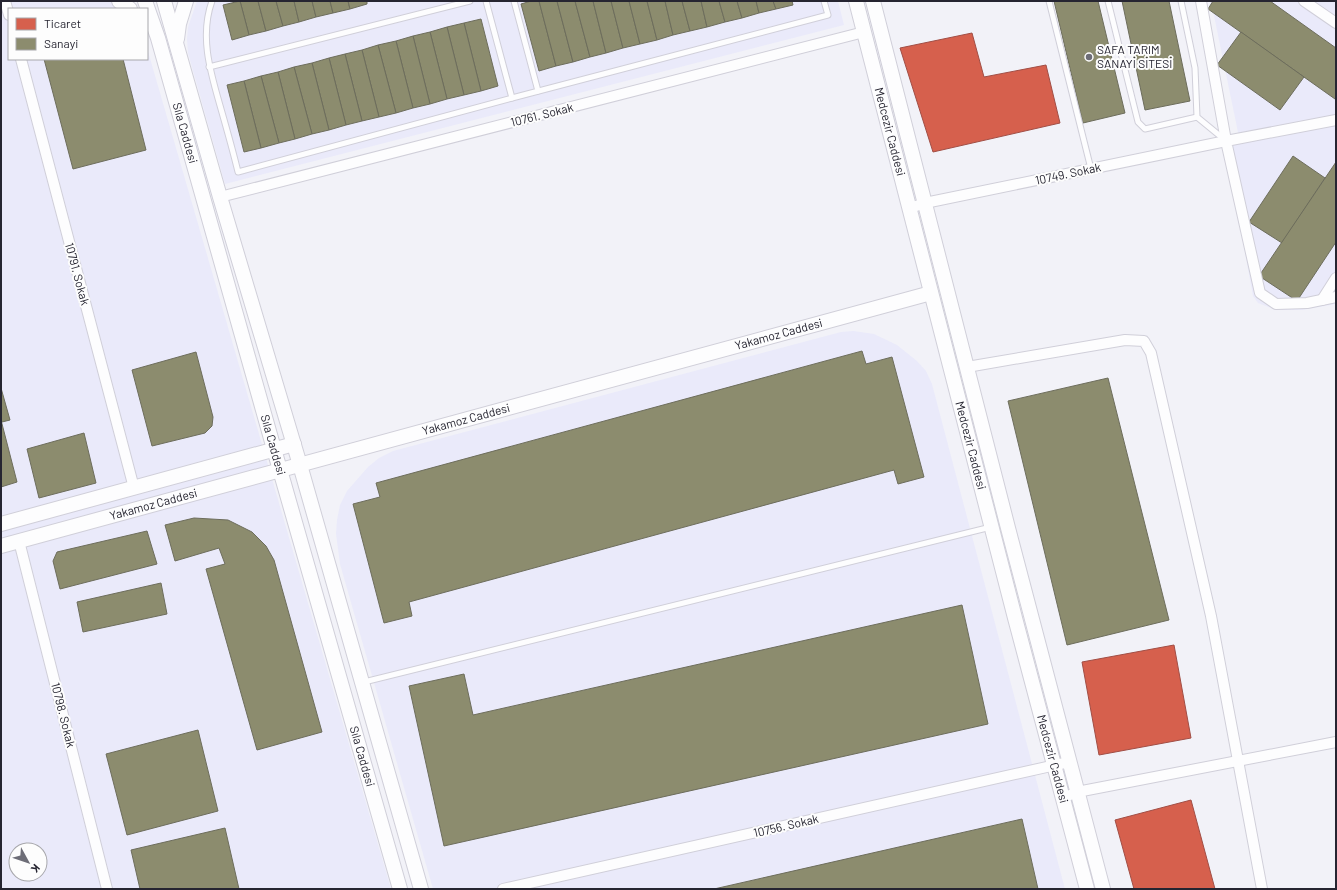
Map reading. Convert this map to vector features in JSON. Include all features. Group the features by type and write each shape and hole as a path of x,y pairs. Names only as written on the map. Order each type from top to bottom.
{"street":[{"path":"5,1 8,12"},
{"path":"120,1 129,8"},
{"path":"164,1 220,197 300,464 421,889"},
{"path":"177,43 179,24 186,1"},
{"name":"Medcezir Caddesi","path":"856,1 1087,889"},
{"name":"Medcezir Caddesi","path":"873,1 1103,889"},
{"path":"1201,1 1226,141 1260,293 1276,304 1307,303 1336,297"},
{"path":"1304,1 1336,23"},
{"name":"Sıla Caddesi","path":"148,10 158,38 400,889"},
{"path":"148,26 158,38"},
{"name":"10761. Sokak","path":"220,197 864,32"},
{"name":"10791. Sokak","path":"21,60 134,488"},
{"name":"10749. Sokak","path":"910,208 925,203 1336,120"},
{"path":"1322,300 1336,278"},
{"name":"Yakamoz Caddesi","path":"1,546 931,293"},
{"path":"967,367 1125,340 1144,342 1151,353 1209,608 1262,889"},
{"name":"Yakamoz Caddesi","path":"1,524 294,444"},
{"name":"10798. Sokak","path":"19,541 107,889"},
{"path":"1063,798 1077,792 1336,742"},
{"name":"10756. Sokak","path":"503,889 1069,762"}],"lane":[{"path":"212,1 206,28 209,67 238,172 828,15 824,1"},
{"path":"209,67 470,1"},
{"path":"486,1 512,98"},
{"path":"514,1 538,91"},
{"path":"1049,1 1091,169"},
{"path":"1108,1 1138,122 1144,128 1197,117"},
{"path":"1181,1 1195,68 1197,117 1226,141"},
{"path":"362,683 992,526"}],"shaded area":[{"path":"1,1 133,1 136,8 8,8 8,60 148,60 148,51 391,889 1,889"},
{"path":"197,1 838,1 844,25 225,184 188,53 188,27"},
{"path":"1211,1 1336,1 1336,304 1302,310 1284,310 1271,308 1258,303 1253,296 1225,145 1240,142"},
{"path":"853,331 874,334 897,345 917,361 926,371 932,384 1065,889 433,889 340,564 336,534 337,520 340,505 347,491 368,467 379,458 393,451 841,332"}],"building: Ticaret":[{"path":"972,33 984,77 1046,65 1060,123 933,152 900,48"},
{"path":"1174,645 1191,738 1099,755 1082,662"},
{"path":"1191,800 1215,889 1134,889 1115,820"}],"building: Sanayi":[{"path":"240,1 258,1 266,31 249,35"},
{"path":"240,1 249,35 232,40 223,5"},
{"path":"258,1 276,1 283,26 266,31"},
{"path":"276,1 294,1 299,22 283,26"},
{"path":"294,1 312,1 316,17 299,22"},
{"path":"312,1 330,1 333,13 316,17"},
{"path":"330,1 348,1 350,9 333,13"},
{"path":"348,1 367,1 367,4 350,9"},
{"path":"531,1 539,1 556,66 539,71 521,4"},
{"path":"539,1 557,1 573,62 556,66"},
{"path":"557,1 575,1 590,57 573,62"},
{"path":"575,1 593,1 606,53 590,57"},
{"path":"593,1 611,1 623,48 606,53"},
{"path":"611,1 629,1 640,44 623,48"},
{"path":"629,1 647,1 657,40 640,44"},
{"path":"647,1 665,1 673,35 657,40"},
{"path":"665,1 682,1 690,31 673,35"},
{"path":"682,1 701,1 707,27 690,31"},
{"path":"701,1 719,1 725,22 707,27"},
{"path":"719,1 737,1 742,18 725,22"},
{"path":"737,1 756,1 759,13 742,18"},
{"path":"756,1 773,1 776,9 759,13"},
{"path":"773,1 792,1 793,5 776,9"},
{"name":"SAFA TARIM SANAYİ SİTESİ","path":"1054,1 1098,1 1125,113 1083,123"},
{"name":"SAFA TARIM SANAYİ SİTESİ","path":"1122,1 1169,1 1190,101 1145,110"},
{"path":"1213,1 1270,1 1336,48 1336,98 1335,99 1208,9"},
{"path":"481,19 498,86 481,91 464,23"},
{"path":"464,23 481,91 464,95 447,27"},
{"path":"447,27 464,95 447,99 430,32"},
{"path":"430,32 447,99 430,104 413,36"},
{"path":"1241,32 1304,77 1280,110 1217,65"},
{"path":"413,36 430,104 413,108 396,41"},
{"path":"396,41 413,108 396,113 378,45"},
{"path":"378,45 396,113 379,117 362,50"},
{"path":"362,50 379,117 362,121 345,54"},
{"path":"345,54 362,121 346,125 329,58"},
{"path":"329,58 346,125 329,130 312,63"},
{"path":"44,60 123,60 146,150 73,169"},
{"path":"312,63 329,130 312,134 294,67"},
{"path":"294,67 312,134 295,139 278,72"},
{"path":"278,72 295,139 279,143 261,76"},
{"path":"261,76 279,143 261,148 244,81"},
{"path":"244,81 261,148 244,152 227,85"},
{"path":"1293,156 1325,178 1282,243 1249,222"},
{"path":"1336,162 1336,242 1297,301 1259,276"},
{"path":"862,351 866,364 892,357 924,477 898,484 894,470 409,602 412,616 384,623 353,504 380,497 376,483"},
{"path":"196,352 213,417 212,426 205,433 152,446 132,370"},
{"path":"1108,378 1169,620 1067,645 1008,401"},
{"path":"1,388 10,420 2,422 1,420"},
{"path":"1,420 17,482 1,487"},
{"path":"84,433 96,483 39,498 27,449"},
{"path":"194,518 228,520 252,532 266,546 274,560 322,732 257,750 206,569 225,564 219,548 175,561 165,525"},
{"path":"147,531 157,564 60,589 53,561 57,552"},
{"path":"161,583 167,614 83,632 77,602"},
{"path":"962,605 988,724 444,846 409,686 464,674 473,715"},
{"path":"198,730 218,811 127,835 106,754"},
{"path":"1022,819 1038,889 714,889"},
{"path":"225,828 239,889 140,889 131,850"}],"place":[{"name":"SAFA TARIM SANAYİ SİTESİ","path":"1089,57"}]}
